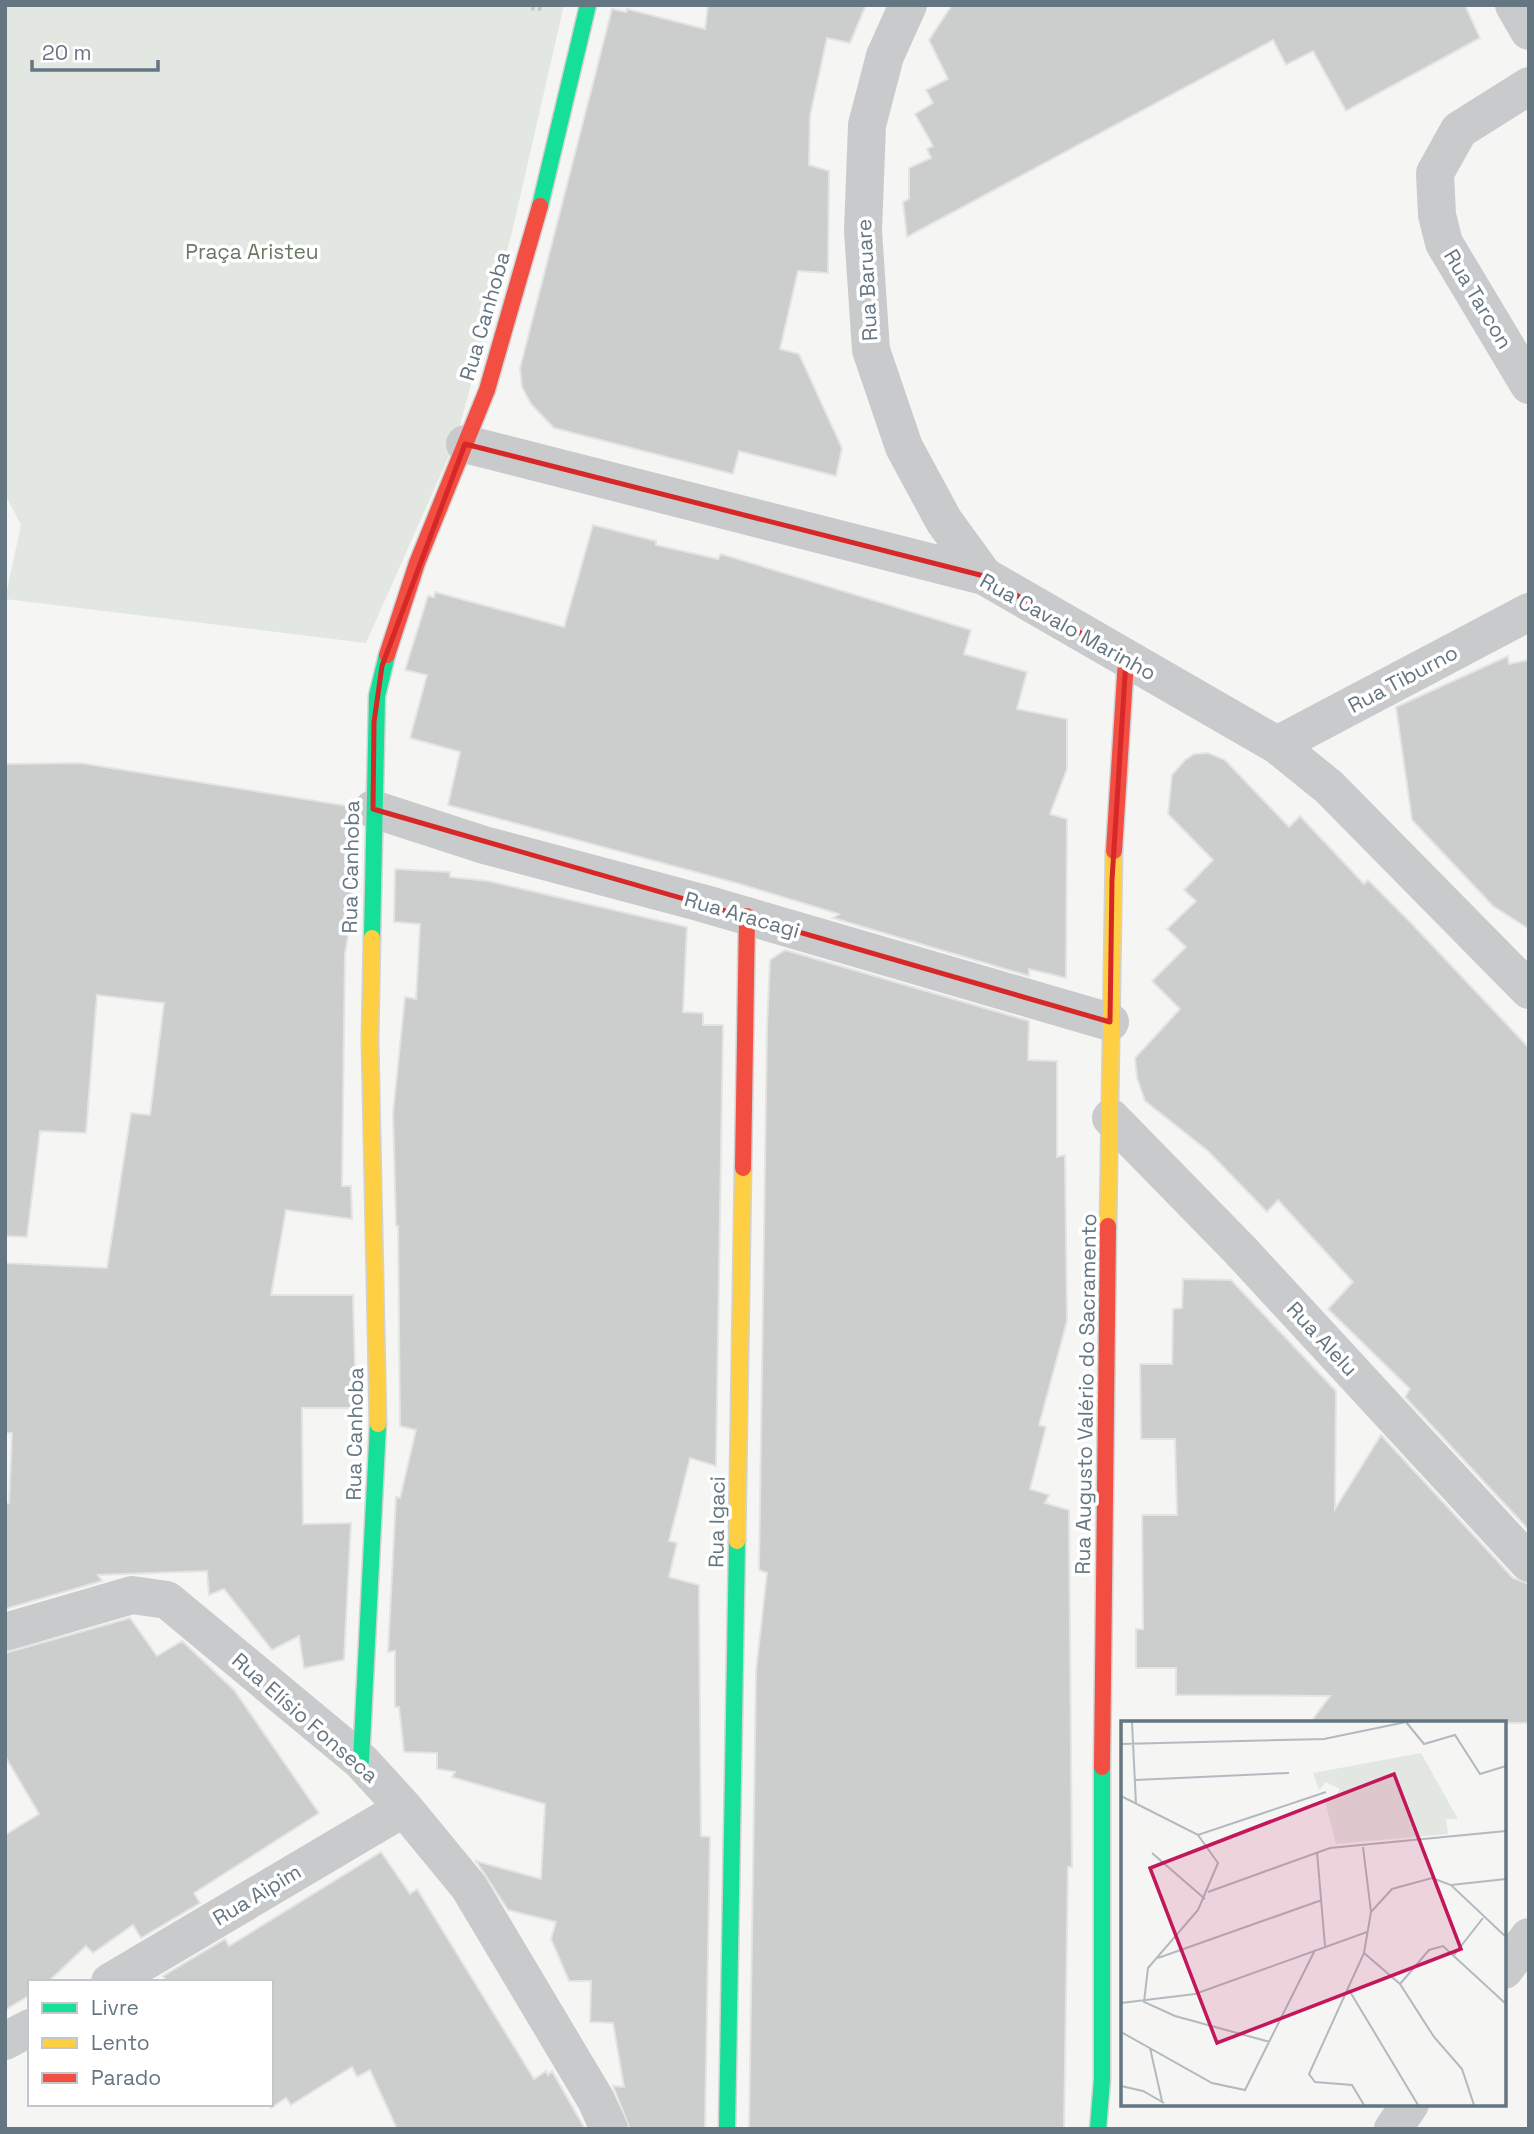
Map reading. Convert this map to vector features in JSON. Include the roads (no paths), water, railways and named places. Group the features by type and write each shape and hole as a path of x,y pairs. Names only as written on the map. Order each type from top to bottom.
{"street":[{"name":"Rua Canhoba","path":"361,1762 379,1422 370,1040 374,722 382,666 417,565 502,347 588,5"},
{"name":"Rua Baruare","path":"908,5 885,57 867,125 863,231 871,350 904,447 944,521 985,576"},
{"path":"1514,5 1529,31"},
{"name":"Rua Tarcon","path":"1529,86 1459,130 1435,173 1437,215 1444,243 1529,385"},
{"name":"Rua Cavalo Marinho","path":"465,444 985,576 1277,745 1329,787 1523,977"},
{"name":"Rua Tiburno","path":"1277,745 1529,612"},
{"name":"Rua Augusto Valério do Sacramento","path":"1098,2129 1102,2067 1102,1731 1112,880 1126,660"},
{"name":"Rua Aracagi","path":"373,810 484,845 747,916 1110,1022"},
{"name":"Rua Igaci","path":"727,2129 747,916"},
{"name":"Rua Alelu","path":"1111,1118 1240,1250 1529,1563"},
{"name":"Rua Elísio Fonseca","path":"5,1632 132,1595 167,1600 361,1762 404,1808 469,1887 596,2099 609,2129"},
{"name":"Rua Aipim","path":"113,1980 404,1808"},
{"path":"1506,1967 1529,1937"},
{"path":"5,2041 28,2029"},
{"path":"1393,2129 1409,2106"}],"park label":[{"name":"Praça Aristeu","path":"252,252"}]}
